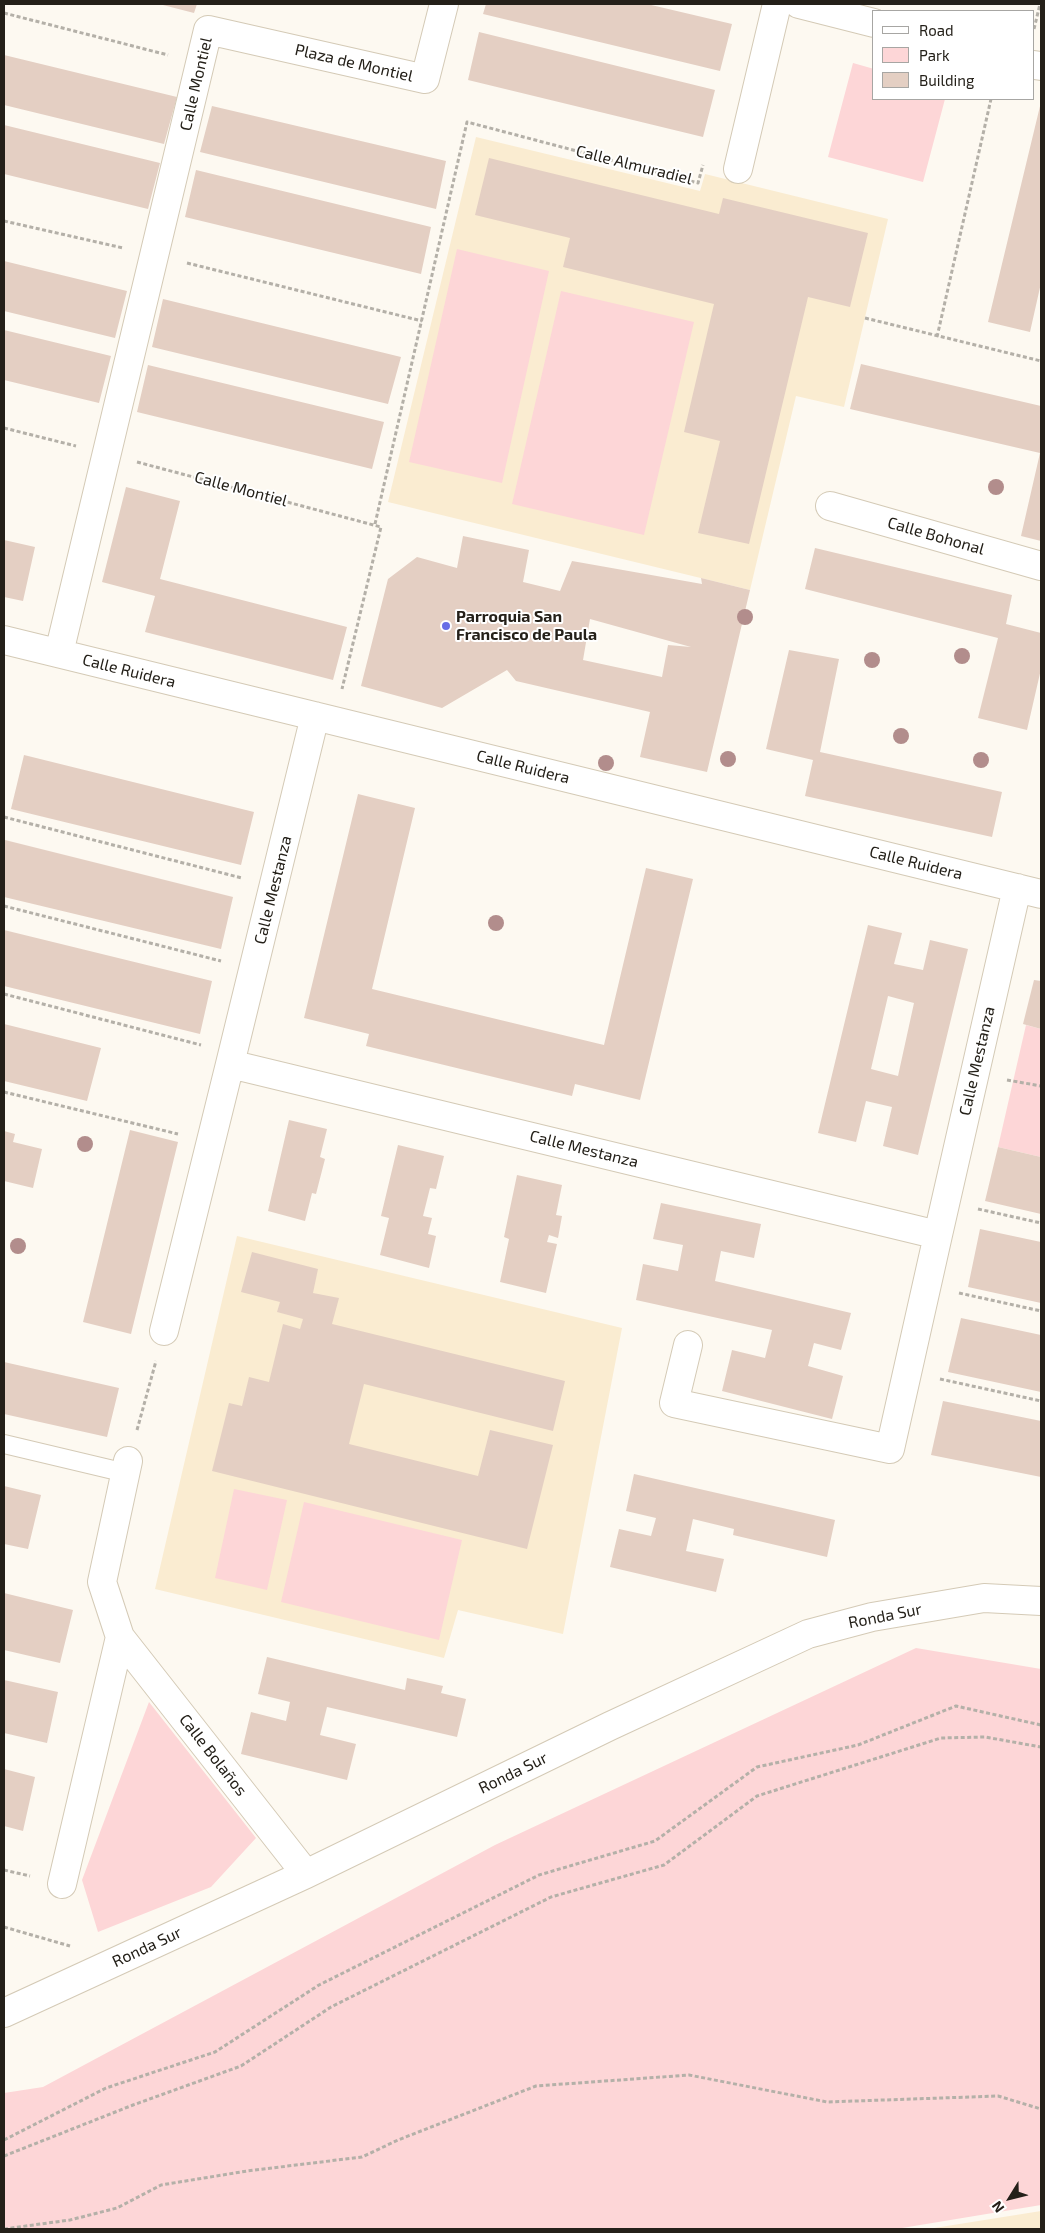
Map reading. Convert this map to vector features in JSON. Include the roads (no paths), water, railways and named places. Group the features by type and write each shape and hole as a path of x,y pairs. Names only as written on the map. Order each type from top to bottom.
{"street":[{"name":"Plaza de Montiel","path":"208,30 425,79 444,4"},
{"path":"738,169 777,4"},
{"path":"799,4 872,22"},
{"name":"Calle Montiel","path":"59,654 208,30"},
{"name":"Calle Bohonal","path":"830,506 1041,566"},
{"name":"Calle Ruidera","path":"4,640 1029,891"},
{"name":"Calle Mestanza","path":"164,1332 274,887 325,719"},
{"name":"Calle Mestanza","path":"688,1345 674,1403 890,1449 938,1234 1029,891"},
{"name":"Calle Mestanza","path":"231,1059 938,1234"},
{"name":"Calle Bolaños","path":"127,1467 102,1582 120,1637 306,1874"},
{"name":"Ronda Sur","path":"4,2013 306,1874 610,1726 808,1634 872,1618 984,1598 1041,1601"},
{"path":"62,1884 120,1637"}],"lane":[{"path":"4,1444 127,1467"}],"place":[{"name":"Parroquia San Francisco de Paula","path":"446,626"}]}
